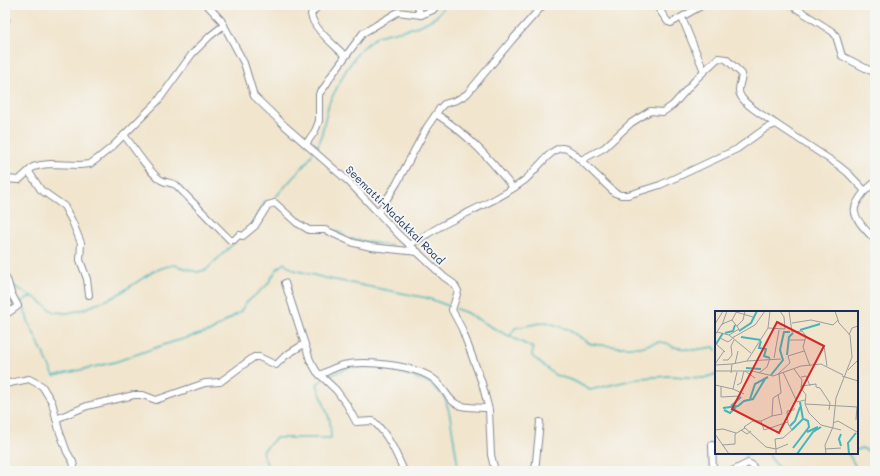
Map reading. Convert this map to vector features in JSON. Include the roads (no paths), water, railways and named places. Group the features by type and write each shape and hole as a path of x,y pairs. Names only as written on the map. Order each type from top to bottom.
{"street":[{"name":"Seematti-Nadakkal Road","path":"207,5 224,25 244,63 254,96 349,182 410,245 444,277 454,284 458,291 452,310 462,329 482,383 488,408 491,455 495,471"},
{"path":"319,5 311,14 312,20 320,32 345,56"},
{"path":"417,5 421,15"},
{"path":"306,144 315,131 319,121 319,94 363,33 398,12 421,15 433,10 437,5"},
{"path":"378,213 397,183 427,127 436,114 444,104 457,100 467,94 543,5"},
{"path":"656,5 668,22 671,23 703,5"},
{"path":"791,5 833,32 836,36 842,56 875,73"},
{"path":"682,18 704,71"},
{"path":"5,179 19,180 33,167 50,164 90,164 113,146 158,101 192,54 210,36 224,25"},
{"path":"581,160 604,148 631,123 650,111 663,112 673,105 718,58 726,59 742,74 738,90 744,102 838,165 865,191"},
{"path":"436,114 454,125 488,156 513,188"},
{"path":"410,245 442,226 489,203 513,188 526,179 553,152 560,148 565,148 581,160 615,193 620,195 628,195 660,185 737,149 766,128 776,124"},
{"path":"124,135 152,172 160,180 176,185 230,240 234,240 239,235 243,236 255,226 268,205 275,204 297,223 309,230 325,230 346,240 360,244 418,252"},
{"path":"29,172 41,190 64,206 72,221 81,243 80,260 87,279 88,295"},
{"path":"875,182 865,191 855,206 854,211 861,224 875,240"},
{"path":"5,276 11,293 18,306 5,315"},
{"path":"285,283 310,360 320,375 336,390 347,405 356,422 373,422 380,428 396,452 404,471"},
{"path":"56,418 87,406 134,395 143,395 156,400 205,383 220,382 254,358 259,357 276,365 285,356 304,344"},
{"path":"320,375 342,365 356,363 404,367 427,375 435,380 454,403 488,408"},
{"path":"5,384 30,380 42,386 52,402 67,452 73,462 75,471"},
{"path":"535,471 540,422"},
{"path":"712,445 713,471"},
{"path":"732,471 748,463 752,465 755,471"}],"waterway":[{"path":"316,148 320,141 329,103 345,72 360,50 377,36 423,24 436,17 445,5"},
{"path":"272,201 307,162 312,154"},
{"path":"253,224 265,201 270,201"},
{"path":"329,229 345,236"},
{"path":"352,239 392,246"},
{"path":"18,303 30,297 34,297 54,312 68,313 84,309 114,297 154,271 168,266 175,265 197,272 206,270 234,243"},
{"path":"22,301 28,321 54,376 115,362 166,344 211,331 240,312 246,303 267,285 277,269 284,263 294,270 325,278 427,298 449,306"},
{"path":"12,285 33,297"},
{"path":"456,309 465,312 533,348 532,356 555,375 574,381 590,390 640,378 670,376 704,378 715,374"},
{"path":"510,336 515,328 546,322 567,329 591,344 620,347 640,347 659,342 667,343 673,347 694,350 714,347 715,348"},
{"path":"327,377 350,367 386,368 430,383 445,397 460,471"},
{"path":"270,471 262,452 276,438 331,438 330,421 317,384 322,380"},
{"path":"858,450 862,448 875,455"},
{"path":"744,456 750,454"},
{"path":"768,454 781,471"},
{"path":"849,454 858,471"}]}
